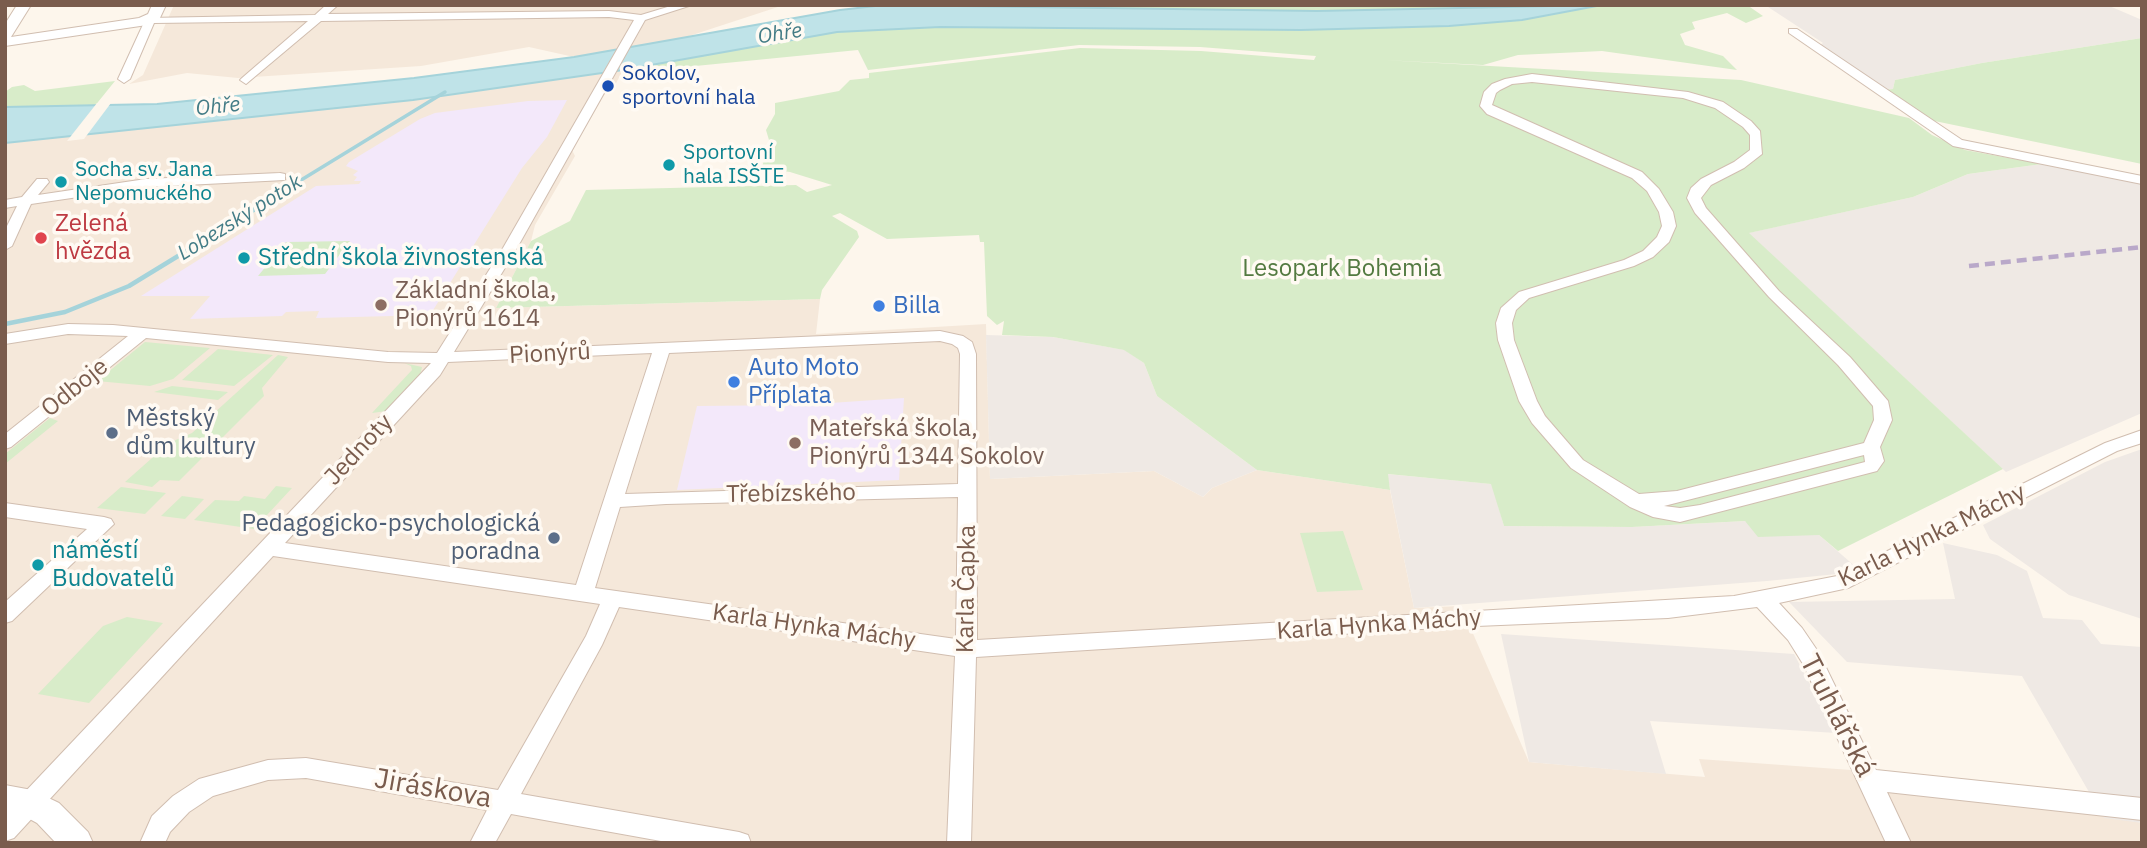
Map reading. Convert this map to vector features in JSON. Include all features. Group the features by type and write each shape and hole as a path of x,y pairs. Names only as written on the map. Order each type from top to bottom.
{"street":[{"path":"5,35 24,5"},
{"path":"124,79 159,5"},
{"path":"246,80 333,5"},
{"path":"5,42 150,20 609,14 641,18 687,5"},
{"name":"Jednoty","path":"5,831 18,801 266,548 443,358 641,18"},
{"path":"1793,31 1958,143 2142,180"},
{"path":"1550,79 1684,95 1719,105 1747,124 1756,134 1757,152 1706,182 1696,191 1694,198 1700,210 1774,294 1882,405 1882,420 1871,447 1677,498 1637,502 1577,464 1538,419 1528,401 1506,340 1504,323 1509,308 1524,295 1629,263 1648,254 1664,239 1669,226 1666,212 1652,189 1637,175 1491,111 1486,106 1490,92 1509,81 1550,79"},
{"path":"5,204 146,183 280,177"},
{"path":"5,246 26,201 42,182"},
{"name":"Pionýrů","path":"5,340 68,329 144,332 388,357 443,358 940,336 957,340"},
{"name":"Odboje","path":"5,443 144,332"},
{"name":"Karla Čapka","path":"957,340 966,346 968,354 966,649 959,843"},
{"path":"583,593 615,501 616,488 662,349"},
{"name":"Karla Hynka Máchy","path":"266,548 966,649 1453,619 1668,610 1762,599 1841,583 2111,447 2142,436"},
{"name":"Třebízského","path":"615,501 666,497 968,490"},
{"path":"5,510 104,524 5,615"},
{"path":"482,843 595,639 613,598"},
{"name":"Truhlářská","path":"1762,599 1795,634 1811,659 1899,843"},
{"name":"Jiráskova","path":"152,843 161,824 181,804 207,787 268,770 306,768 740,843"},
{"path":"1869,780 2142,809"},
{"path":"18,801 48,813 77,843"}],"shaded area":[{"path":"174,5 784,5 677,40 574,57 529,47 421,66 238,78 187,73 129,84 143,75"},
{"path":"1765,5 2107,5 2142,20 2142,38 1982,63 1895,80 1893,89 1882,90 1820,45 1823,43"},
{"path":"623,70 614,87 609,87 572,150 575,156 535,225 531,241 496,308 820,299 816,334 986,324 990,479 1154,471 1203,497 1212,488 1257,470 1390,490 1414,608 1461,606 1529,762 1705,777 1699,759 1851,770 2142,823 2142,843 5,843 5,143 413,100"},
{"path":"567,100 547,137 522,168 430,315 316,318 319,311 286,312 282,316 190,319 210,296 141,296 316,186 359,184 361,181 354,181 357,177 353,175 358,171 346,166 349,162 420,119 435,113 528,101"},
{"path":"2042,164 2142,183 2142,413 2006,472 1748,233 1913,197 1968,174"},
{"path":"986,335 1053,337 1125,350 1144,363 1157,396 1257,470 1212,488 1203,497 1154,471 990,479"},
{"name":"Mateřská škola, Pionýrů 1344 Sokolov","path":"904,398 899,480 677,490 697,406 801,405"},
{"path":"2142,449 2142,619 2069,595 1990,539 1983,525 2105,462"},
{"path":"1387,474 1492,484 1504,526 1632,527 1745,521 1790,535 1819,535 1857,568 1837,574 1767,581 1414,608"},
{"path":"1943,543 1997,555 2027,571 2043,618 2082,620 2101,644 2142,647 2142,823 2104,818 2022,676 1847,662 1789,602 1955,599"},
{"path":"1501,634 1794,654 1836,733 1650,721 1666,774 1529,762"}],"green space":[{"path":"999,5 1506,5 1439,10 1137,11"},
{"name":"Lesopark Bohemia","path":"1602,5 1747,5 1763,16 1746,23 1727,13 1692,22 1695,29 1680,34 1685,45 1723,56 1737,70 1602,51 1518,55 1483,65 1383,60 1741,80 1909,118 1932,135 1965,150 2042,164 1968,174 1913,197 1749,233 2003,469 1838,551 1819,535 1758,537 1745,521 1632,527 1504,526 1491,484 1388,474 1390,490 1257,470 1157,396 1144,363 1124,350 1053,337 1002,335 1004,321 997,325 987,316 984,242 980,242 979,235 887,239 840,213 832,216 857,231 859,237 822,290 820,299 496,308 531,241 570,221 586,190 796,185 807,192 832,185 790,172 762,168 769,140 766,130 775,114 775,103 839,91 850,80 869,78 869,73 1080,48 1201,51 1314,60 1316,56 1200,47 1079,45 868,70 858,50 624,73 623,70 837,32 938,27 1301,30 1449,26"},
{"path":"2142,38 2142,164 1925,119 1882,90 1893,89 1895,80 1982,63"},
{"path":"115,81 94,107 5,107 5,92 12,87 24,85 35,91"},
{"path":"350,241 325,274 258,276 286,242"},
{"path":"145,342 210,348 173,379 150,386 97,381"},
{"path":"218,349 273,355 234,386 182,380"},
{"path":"278,355 288,357 262,388 264,396 179,481 160,480 152,487 125,482 169,443 192,433"},
{"path":"404,363 422,367 420,376 387,411 372,413 412,370 411,366"},
{"path":"172,386 228,392 218,400 154,392"},
{"path":"50,418 58,421 5,464 5,454"},
{"path":"276,486 292,488 254,529 194,520 215,500 239,501 244,496 265,499"},
{"path":"121,487 166,493 145,514 97,508"},
{"path":"182,496 204,499 185,519 161,516"},
{"path":"1343,531 1363,590 1317,592 1300,533"},
{"path":"127,617 163,623 89,703 38,694 103,626"}],"water":[{"name":"Ohře","path":"884,5 1317,11 1602,5 1522,20 1449,26 1301,30 940,27 837,32 623,70 413,100 5,143 5,107 157,104 414,78 574,57 840,10"}],"pier":[{"path":"97,103 111,103 84,139 67,141"}],"waterway":[{"name":"Lobezský potok","path":"257,207 445,92"},
{"name":"Lobezský potok","path":"5,324 65,312 129,286 260,206"}],"railway":[{"path":"1969,266 2142,247"}],"place":[{"name":"Sokolov, sportovní hala","path":"608,86"},
{"name":"Sportovní hala ISŠTE","path":"669,165"},
{"name":"Socha sv. Jana Nepomuckého","path":"61,182"},
{"name":"Zelená hvězda","path":"41,238"},
{"name":"Střední škola živnostenská","path":"244,258"},
{"name":"Základní škola, Pionýrů 1614","path":"381,305"},
{"name":"Billa","path":"879,306"},
{"name":"Auto Moto Příplata","path":"734,382"},
{"name":"Městský dům kultury","path":"112,433"},
{"name":"Mateřská škola, Pionýrů 1344 Sokolov","path":"795,443"},
{"name":"Pedagogicko-psychologická poradna","path":"554,538"},
{"name":"náměstí Budovatelů","path":"38,565"}]}
